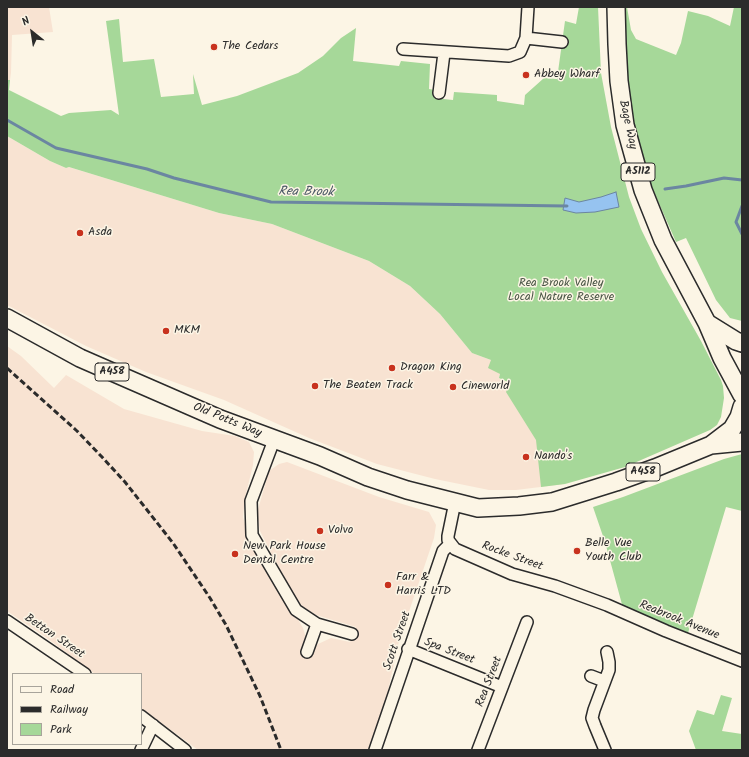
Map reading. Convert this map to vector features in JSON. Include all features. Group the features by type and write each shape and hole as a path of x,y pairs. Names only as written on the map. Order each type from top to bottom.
{"main road":[{"name":"Bage Way","path":"616,7 616,44 625,125 643,190 663,240 707,323 722,358 742,395"},
{"name":"Old Potts Way","path":"7,318 80,358 220,419 320,456 368,477 408,490 478,508 519,506 552,502 655,468 711,445 732,429 739,417 742,407"},
{"path":"707,323 736,341 742,343"},
{"path":"742,376 742,395"},
{"name":"Old Potts Way","path":"711,445 742,442"}],"street":[{"path":"402,49 444,53 509,56 520,52 526,38 528,7"},
{"path":"526,38 562,42"},
{"path":"439,93 444,53"},
{"path":"274,440 251,501 252,535 296,610 317,624 352,634"},
{"path":"450,544 448,536 455,502"},
{"name":"Rocke Street","path":"450,544 455,549 512,574 555,586 607,605"},
{"name":"Scott Street","path":"375,750 408,650 443,552 450,544"},
{"name":"Reabrook Avenue","path":"607,605 666,631 742,660"},
{"name":"Betton Street","path":"7,621 85,673"},
{"name":"Rea Street","path":"478,750 527,622"},
{"path":"307,652 317,624"},
{"name":"Spa Street","path":"408,650 502,686"},
{"path":"605,750 592,718 609,670 607,652"},
{"path":"591,676 604,681"},
{"path":"142,717 185,750"},
{"path":"141,750 153,725"}],"shaded area":[{"path":"7,7 49,7 53,32 12,35 10,80 7,80"},
{"path":"7,136 50,161 66,168 69,167 219,213 272,224 369,261 410,286 440,314 472,353 491,360 500,374 499,378 510,384 565,484 516,490 489,490 435,479 377,464 309,438 224,400 146,372 86,346 7,305"},
{"path":"7,346 21,356 54,388 66,375 124,409 202,431 235,436 249,442 254,452 253,465 245,498 243,517 248,535 303,628 306,638 303,652 312,655 318,644 331,638 350,642 356,627 316,615 297,604 260,531 257,513 269,471 279,464 287,462 379,497 429,512 436,525 434,538 399,641 385,704 369,750 198,750 142,709 142,673 94,673 7,611"}],"green space":[{"name":"Rea Brook Valley Local Nature Reserve","path":"579,7 598,7 601,73 611,127 629,197 641,229 662,272 721,380 724,398 721,417 717,425 710,430 625,467 565,484 541,487 536,440 506,392 510,383 499,378 500,374 488,368 491,360 472,353 440,314 410,286 369,261 272,224 219,213 69,167 66,168 50,161 7,136 7,80 10,80 9,90 61,116 69,113 111,110 119,115 106,21 119,19 123,62 154,59 161,97 194,94 193,74 202,105 237,96 298,73 323,56 341,38 356,28 353,61 399,66 401,61 430,64 429,89 435,90 434,98 453,100 454,92 497,95 497,101 524,105 525,95 544,78 557,79 565,21 576,24"},
{"path":"627,7 631,30 636,39 676,55 681,43 688,11 708,16 730,26 734,7 742,8 742,321 730,318 716,300 686,238 676,242 647,176 635,137 628,94 622,9"},
{"path":"742,454 742,511 726,507 688,633 623,608 605,542 593,507 724,459"},
{"path":"721,695 732,698 722,731 742,734 742,750 696,750 689,731 697,710 714,715"}],"water":[{"path":"616,192 619,207 595,212 576,213 563,210 565,198 579,202"}],"waterway":[{"name":"Rea Brook","path":"7,120 56,148 147,169 174,178 271,202 567,206"},
{"name":"Rea Brook","path":"665,189 724,178 742,180"},
{"name":"Rea Brook","path":"742,206 736,222 742,234"}],"railway":[{"path":"7,368 77,431 102,457 125,482 173,543 210,598 226,625 260,696 281,750"}],"place":[{"name":"The Cedars","path":"214,47"},
{"name":"Abbey Wharf","path":"526,75"},
{"name":"Asda","path":"80,233"},
{"name":"MKM","path":"166,331"},
{"name":"Dragon King","path":"392,368"},
{"name":"The Beaten Track","path":"315,386"},
{"name":"Cineworld","path":"453,387"},
{"name":"Nando's","path":"526,457"},
{"name":"Volvo","path":"320,531"},
{"name":"Belle Vue Youth Club","path":"577,551"},
{"name":"New Park House Dental Centre","path":"235,554"},
{"name":"Farr & Harris LTD","path":"388,585"}]}
